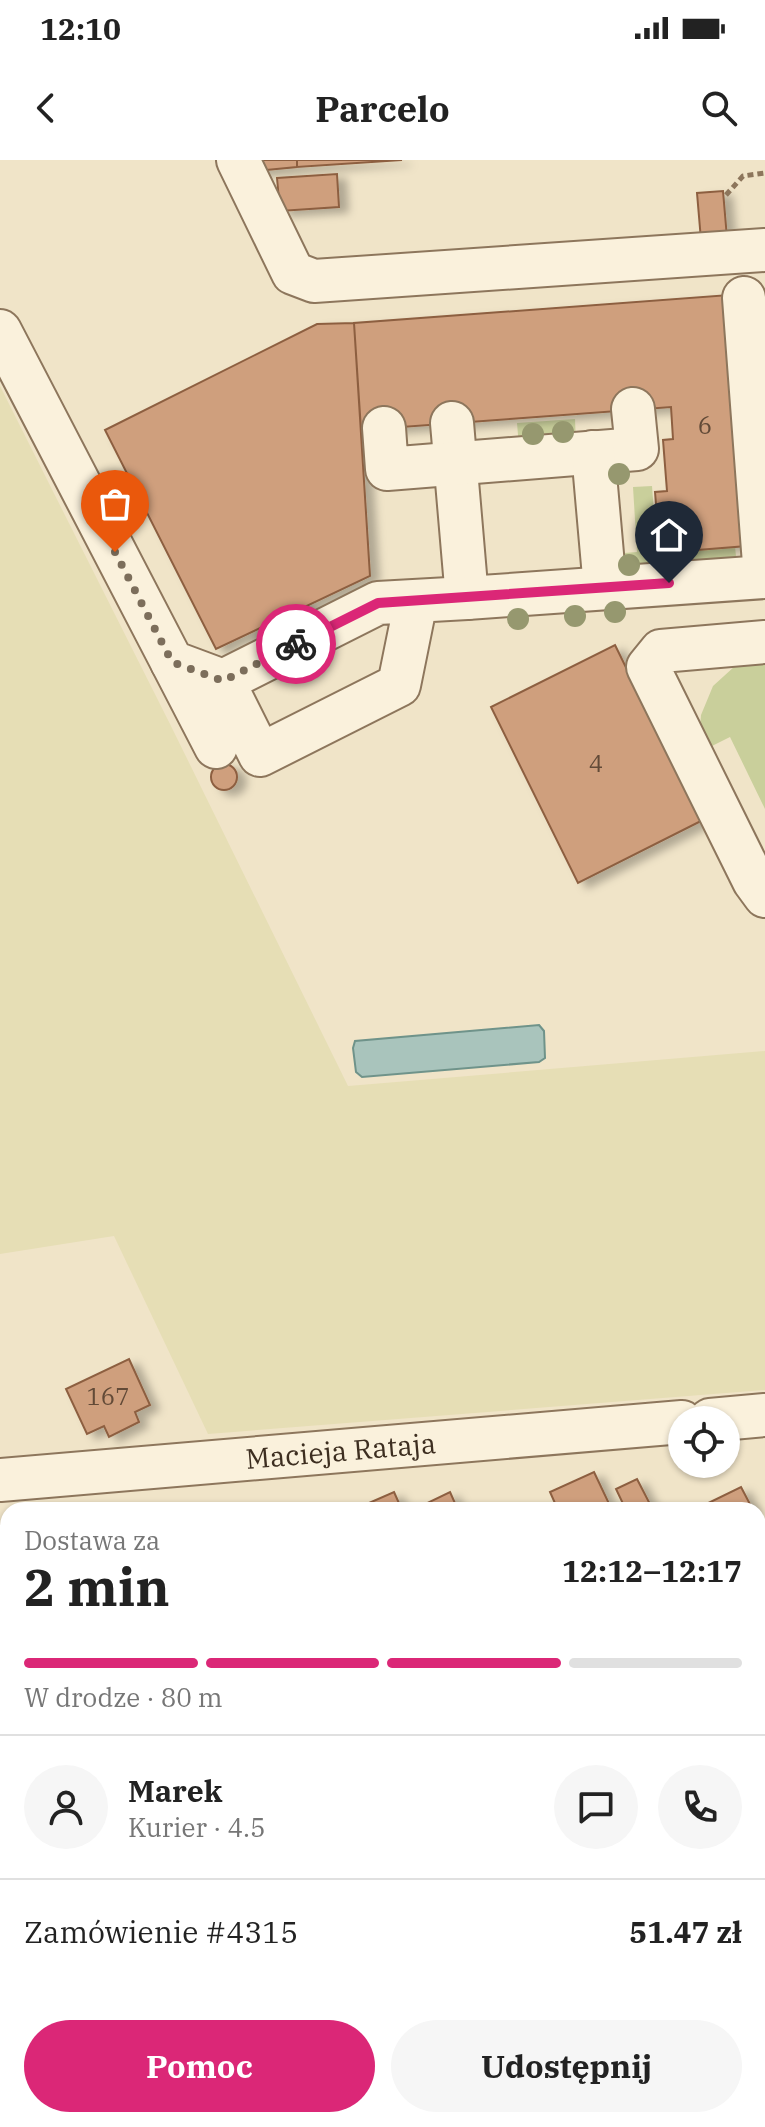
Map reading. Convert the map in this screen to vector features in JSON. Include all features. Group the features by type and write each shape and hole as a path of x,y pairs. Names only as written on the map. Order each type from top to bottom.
{"street":[{"path":"238,160 293,273 314,281 765,250"},
{"path":"223,681 378,603 765,577 744,298"},
{"path":"0,331 216,747"},
{"path":"384,428 387,469 454,443 593,452 637,449 633,409"},
{"path":"454,443 467,598"},
{"path":"593,452 605,588"},
{"path":"172,662 223,681 260,755 399,685 416,601"},
{"path":"765,642 661,651 648,667 754,881 765,896"},
{"path":"740,1417 765,1415"},
{"name":"Macieja Rataja","path":"0,1480 668,1423"}],"path":[{"path":"726,195 743,176 765,173"}],"shaded area":[{"path":"0,386 348,1086 765,1051 765,1390 208,1434 114,1236 0,1254"}],"green space":[{"path":"575,419 576,443 519,447 517,423"},
{"path":"652,486 657,553 735,546 737,567 628,571 612,554 637,552 633,487"},
{"path":"765,664 765,809 730,737 710,747 700,728 701,715 713,686 735,666"}],"water":[{"path":"539,1025 544,1031 545,1058 539,1062 362,1077 356,1072 355,1041"}],"building":[{"path":"251,160 297,160 297,167 256,171"},
{"path":"297,160 402,160 297,167"},
{"path":"337,174 339,207 280,211 277,178"},
{"path":"723,191 727,238 701,240 697,193"},
{"path":"729,295 747,546 660,553 655,492 667,491 663,440 673,439 671,407 361,430 354,323"},
{"path":"354,323 370,576 216,649 105,430 317,324"},
{"path":"615,645 701,821 578,883 491,707"},
{"path":"224,764 233,768 237,777 233,786 224,790 215,786 211,777 215,768"},
{"path":"129,1359 150,1405 135,1412 139,1422 109,1437 104,1426 87,1434 66,1389"},
{"path":"594,1472 608,1502 554,1502 550,1492"},
{"path":"637,1479 649,1502 622,1502 616,1489"},
{"path":"741,1487 749,1502 710,1502"},
{"path":"394,1492 398,1502 371,1502"},
{"path":"450,1492 454,1502 429,1502"}],"way so far":[{"path":"115,552 172,662 223,681 296,644"}],"route":[{"path":"296,644 378,603 669,583"}]}
